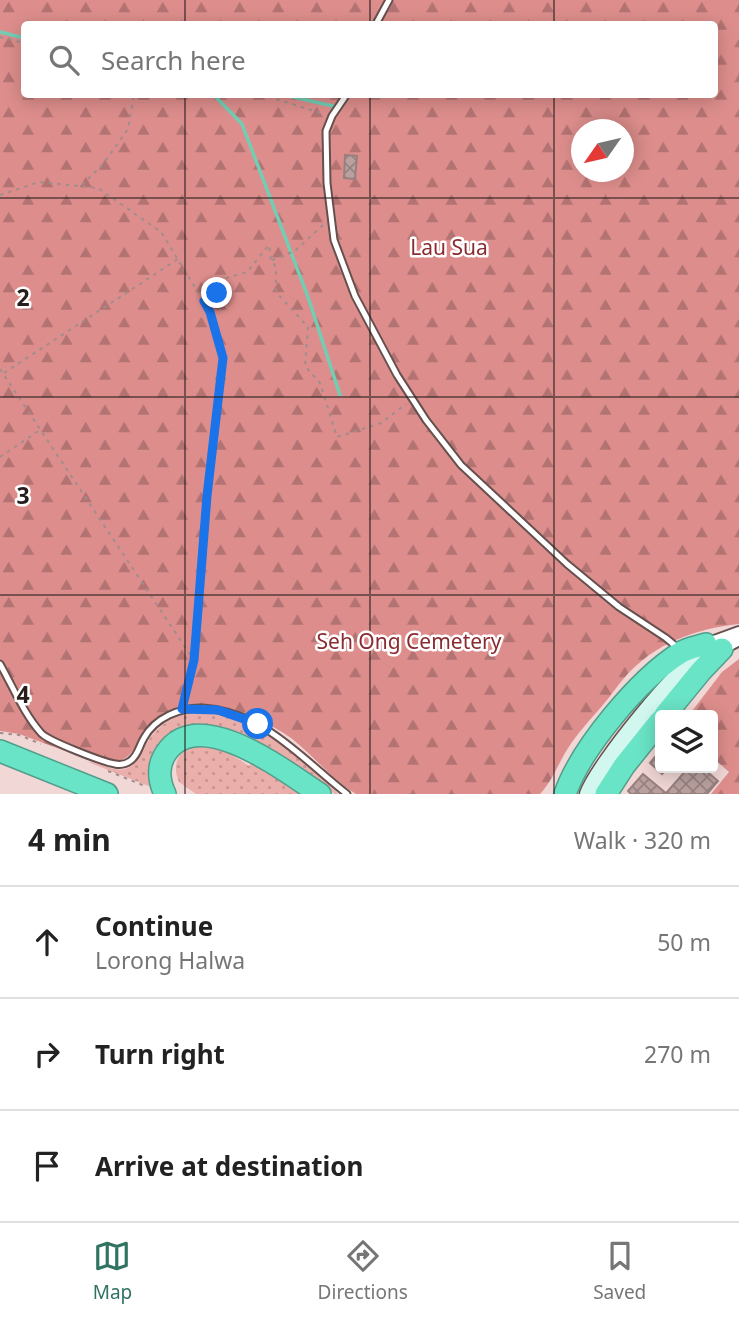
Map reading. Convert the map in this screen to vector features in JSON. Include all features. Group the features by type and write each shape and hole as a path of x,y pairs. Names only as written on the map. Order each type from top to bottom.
{"highway":[{"path":"565,794 576,766 631,696 652,674 681,652 722,645"},
{"path":"669,710 722,645"},
{"path":"606,794 655,727"},
{"path":"166,794 159,776 166,752 182,739 211,736 245,748 320,794"},
{"path":"0,751 107,794"}],"street":[{"path":"581,794 610,745 662,683 739,632"},
{"path":"588,794 605,764 663,691 683,670 705,653 722,645"}],"lane":[{"path":"378,21 389,0"},
{"path":"344,98 326,131 330,218 334,240 355,296 377,340 413,400 461,465 506,508 577,573 619,607 674,643 681,652"},
{"path":"0,664 30,716 47,738 118,764 131,761 146,734 182,709 218,710 258,724 290,745 347,794"}],"path":[{"path":"0,37 21,42"},
{"path":"80,186 103,164 128,129 133,98"},
{"path":"273,98 332,116"},
{"path":"0,195 39,182 98,188 161,232 210,312 223,358 207,496 194,660 182,709"},
{"path":"271,260 295,251 330,218"},
{"path":"204,301 217,293 222,279 247,272 269,245 271,260 276,267 276,292 308,327 305,366 320,383 337,437 381,423 413,400"},
{"path":"3,373 178,259"},
{"path":"0,369 194,660"},
{"path":"0,457 40,430"}],"shaded area":[{"path":"201,711 248,725 276,741 338,794 263,744 259,749 198,729 151,787 88,762 125,769 135,762 151,737 163,725 184,714"},
{"path":"198,745 225,752 249,766 253,761 303,794 196,794 179,782 176,763 186,750"}],"green space":[{"path":"0,0 739,0 739,624 707,630 677,640 649,655 637,665 582,729 540,794 356,794 279,730 249,716 199,705 184,706 162,714 151,724 129,755 109,767 19,734 0,731"},
{"path":"739,659 739,794 711,794 729,772 718,762 718,710 693,710 722,672"}],"building":[{"path":"345,155 357,156 355,179 344,178"},
{"path":"684,773 709,773 718,781 707,794 667,792"},
{"path":"643,774 667,794 631,794 628,791"}],"waterway":[{"path":"0,32 21,37"},
{"path":"217,98 242,124 308,297 340,395"},
{"path":"298,98 333,106"}],"route":[{"path":"217,293 204,301 210,312 223,358 207,496 194,660 182,709 218,710 258,724"}],"park label":[{"name":"Lau Sua","path":"449,247"},
{"name":"Seh Ong Cemetery","path":"409,641"}]}
